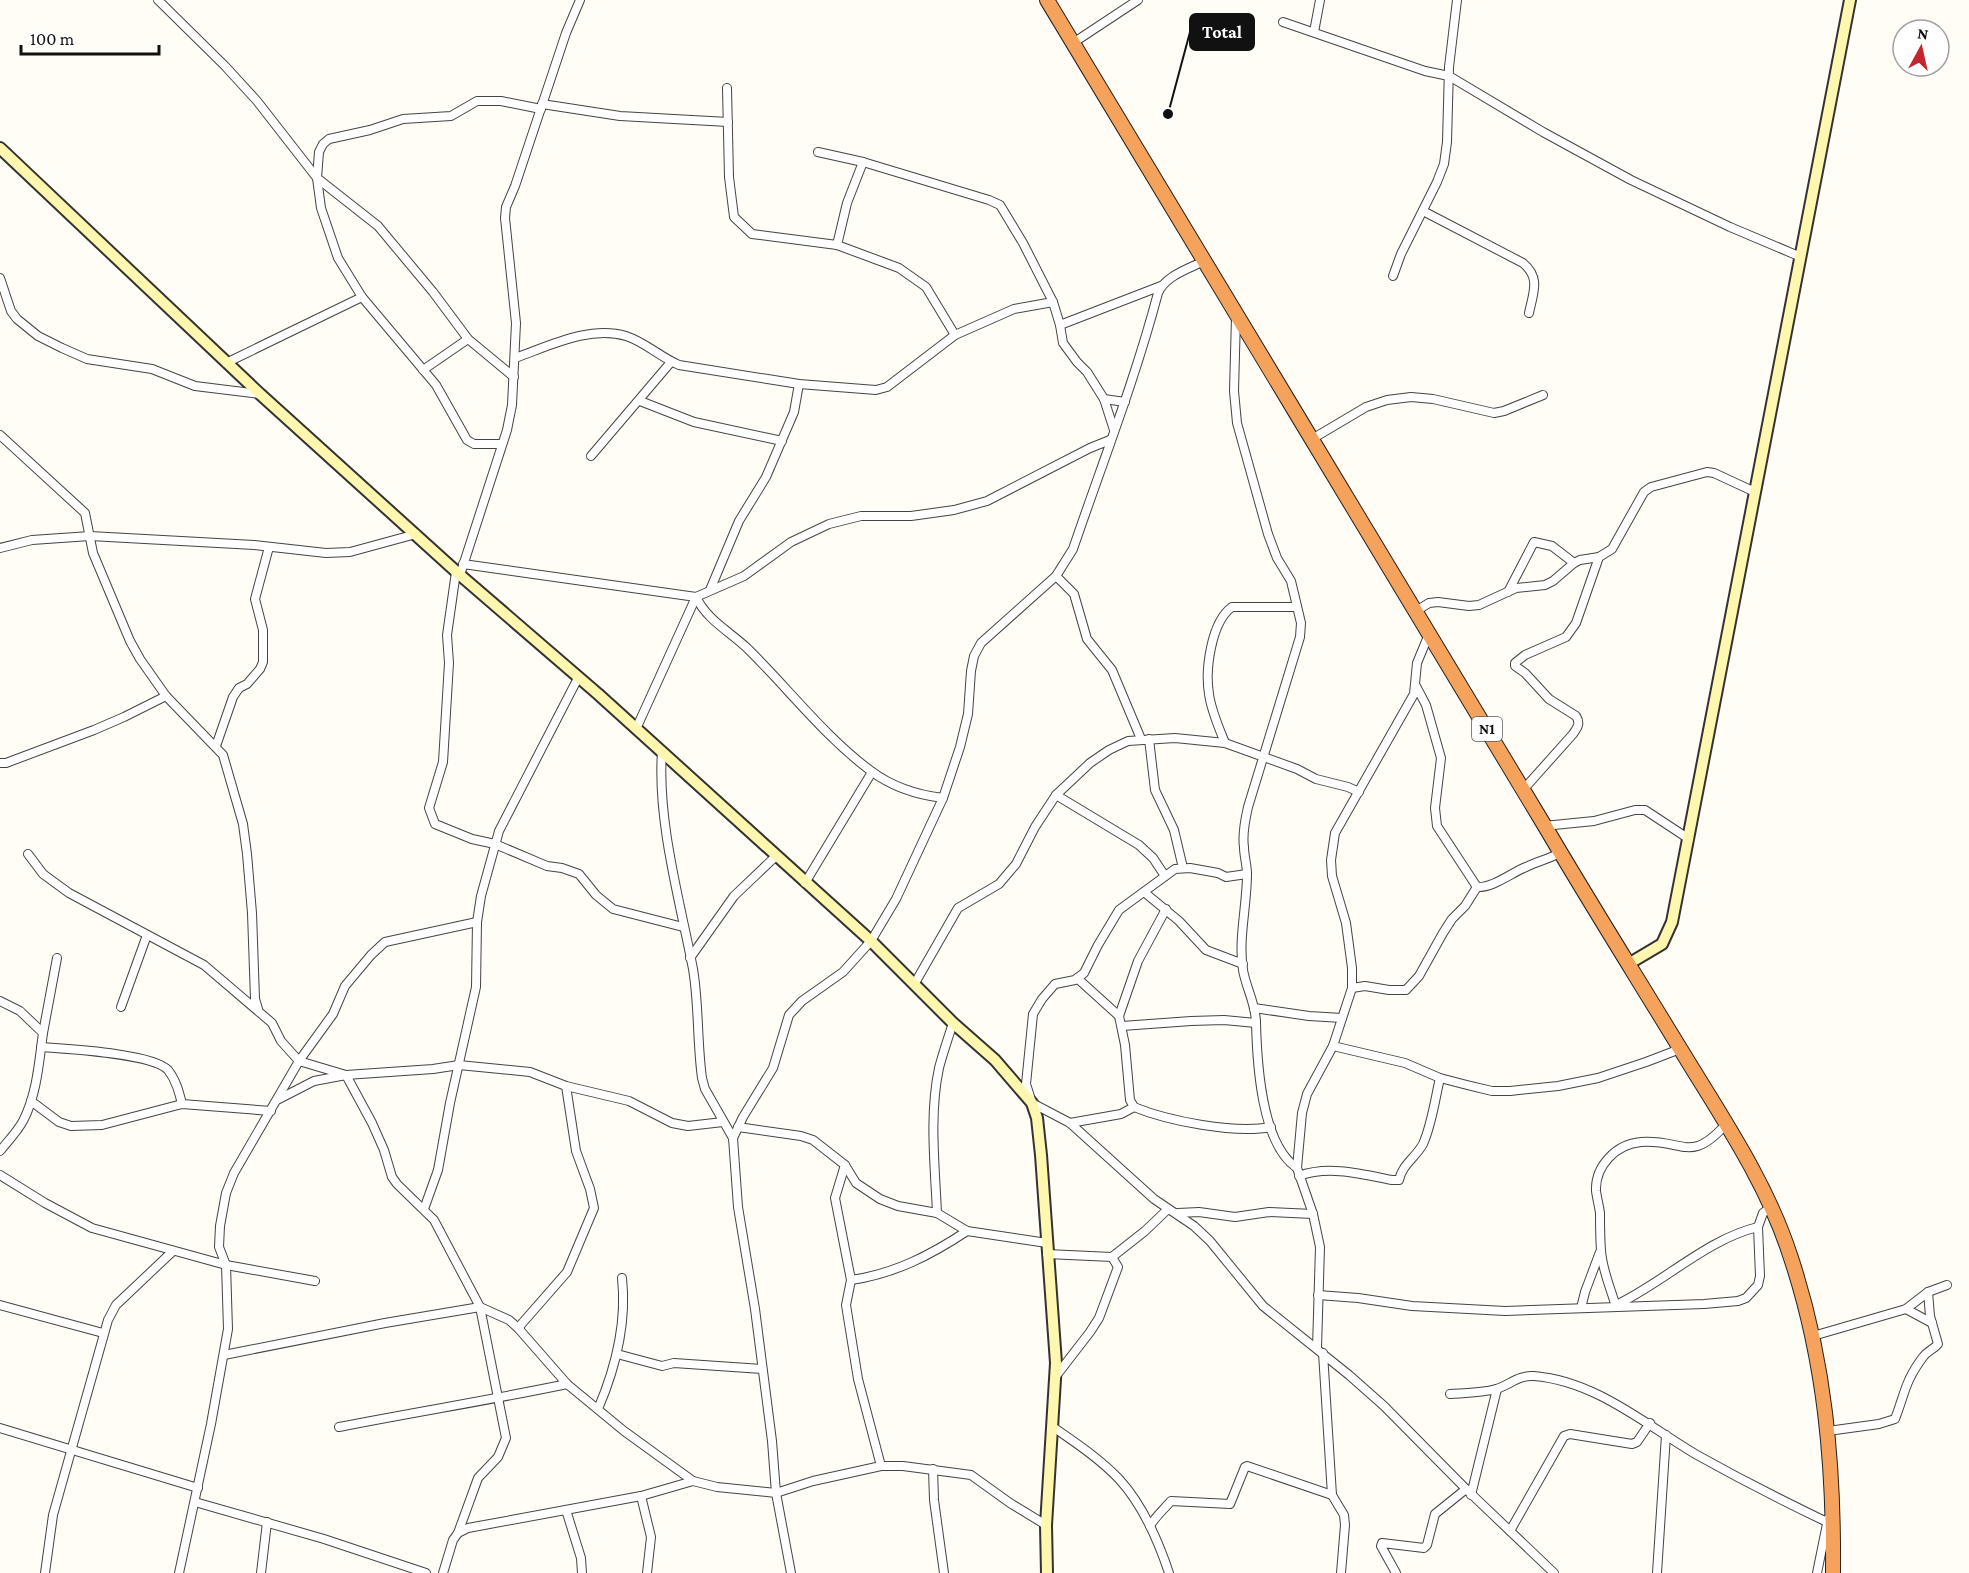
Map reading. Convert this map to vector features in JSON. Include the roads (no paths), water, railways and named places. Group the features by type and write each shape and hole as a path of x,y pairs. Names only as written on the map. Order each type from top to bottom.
{"highway":[{"name":"N1","path":"1047,0 1544,826 1727,1123 1771,1207 1790,1254 1813,1336 1821,1376 1833,1493 1833,1573"}],"street":[{"path":"158,0 257,101 316,178 378,226 433,292 468,339 514,377"},
{"path":"580,0 566,33 506,207 505,218 516,323 512,405 507,430 460,570 447,635 448,685 443,762 429,808 435,824 472,839 495,843 548,866 579,874 596,895 613,909 683,927"},
{"path":"1073,43 1138,0"},
{"path":"1314,32 1320,0"},
{"path":"1393,276 1401,254 1444,164 1449,76 1457,0"},
{"path":"1629,963 1662,944 1672,922 1850,0"},
{"path":"1283,22 1449,76 1543,132 1631,180 1730,227 1801,257"},
{"path":"727,88 729,177 734,218 741,226 752,234 837,245 899,268 926,287 955,335"},
{"path":"502,444 474,444 467,440 436,385 362,297 338,258 321,208 316,178 319,152 323,144 329,139 403,119 451,116 477,101 501,101 621,116 728,122"},
{"path":"0,148 260,394 416,534 460,570 871,941 953,1023 995,1060 1032,1103 1070,1123 1168,1209 1178,1213 1210,1241 1263,1306 1320,1350 1384,1406 1468,1492 1554,1573"},
{"path":"818,152 863,162 1000,205 1023,243 1053,302 1063,343 1087,372 1104,399 1114,430"},
{"path":"837,245 847,203 863,162"},
{"path":"1423,211 1523,263 1532,271 1535,285 1529,313"},
{"path":"1060,325 1161,286 1204,261"},
{"path":"0,279 11,311 17,320 38,336 62,348 87,358 152,369 195,386 260,394"},
{"path":"732,1138 773,1068 785,1025 795,1007 843,972 871,941 896,899 943,798 960,747 968,714 974,656 981,644 1056,576 1065,565 1125,402 1161,286"},
{"path":"226,363 362,297"},
{"path":"515,358 571,338 610,332 628,337 679,365 800,384 863,390 887,387 955,335 1014,309 1053,302"},
{"path":"1236,314 1234,391 1237,423 1268,534 1277,558 1290,581 1300,623 1300,637 1245,823 1244,847 1247,874 1242,953 1254,1008 1259,1078 1271,1127 1288,1162 1298,1172"},
{"path":"423,369 468,339"},
{"path":"591,456 671,362"},
{"path":"710,590 739,521 766,477 782,441 794,412 800,384"},
{"path":"1312,439 1366,407 1387,400 1411,397 1433,399 1494,413 1543,395"},
{"path":"1104,399 1125,402"},
{"path":"640,401 694,422 782,441"},
{"path":"0,435 17,448 85,513 93,553 130,641 166,696 216,746 225,762 243,824 252,913 255,999 258,1010"},
{"path":"460,570 696,597 744,576 791,542 829,524 861,516 911,516 954,510 987,501 1110,440"},
{"path":"1416,611 1429,603 1438,602 1479,605 1527,586 1545,585 1574,563 1599,557 1611,549 1644,492 1651,487 1707,472 1755,492"},
{"path":"0,548 32,540 90,536 269,547 326,553 350,552 416,534"},
{"path":"1508,592 1534,542 1552,546 1574,563"},
{"path":"216,746 233,697 239,688 247,684 260,669 263,662 263,630 255,599 269,547"},
{"path":"1523,790 1573,734 1579,721 1576,716 1549,699 1514,665 1525,655 1566,637 1576,623 1599,557"},
{"path":"1056,576 1074,594 1087,639 1112,670 1145,739 1155,790 1174,830 1184,868"},
{"path":"696,597 703,611 746,648 842,746 872,772 900,787 943,798"},
{"path":"636,729 696,597"},
{"path":"1225,743 1209,696 1210,650 1216,630 1227,611 1232,607 1297,606"},
{"path":"1341,1573 1345,1525 1344,1515 1332,1496 1320,1350 1318,1295 1320,1247 1313,1214 1298,1172 1302,1113 1307,1094 1333,1047 1352,988 1352,968 1346,923 1335,890 1331,860 1335,833 1414,694 1417,663 1429,634"},
{"path":"424,1209 438,1170 476,987 477,922 481,896 495,843 499,831 579,678"},
{"path":"1416,686 1426,705 1441,758 1435,808 1437,826 1477,887"},
{"path":"0,763 6,763 94,730 166,696"},
{"path":"915,983 957,908 999,884 1016,864 1035,827 1056,795 1090,764 1109,750 1128,741 1175,738 1225,743 1359,792"},
{"path":"662,752 662,796 683,927 695,985 702,1078 705,1089 732,1138 738,1207 772,1441 776,1493 791,1573"},
{"path":"805,883 872,772"},
{"path":"1056,795 1139,845 1153,858 1165,876"},
{"path":"1544,826 1594,820 1635,810 1645,810 1689,839"},
{"path":"1352,988 1365,986 1406,990 1419,976 1452,919 1465,906 1477,887 1494,883 1562,852"},
{"path":"28,854 43,874 69,893 204,965 272,1023 281,1041 299,1061 346,1075 380,1141 392,1177 424,1209 438,1227 480,1307 506,1438 498,1457 477,1478 459,1533"},
{"path":"690,958 734,896 776,856"},
{"path":"1047,1573 1046,1525 1056,1363 1041,1155 1037,1118 1026,1084 1034,1014 1042,999 1055,984 1065,983 1084,973 1119,910 1165,876 1184,868 1218,873 1226,877 1247,874"},
{"path":"1144,892 1166,909 1206,950 1243,964"},
{"path":"1119,1016 1138,961 1166,909"},
{"path":"179,1573 198,1488 228,1329 226,1265 219,1247 226,1193 234,1173 299,1061 333,1014 345,986 371,955 384,942 477,922"},
{"path":"121,1007 147,935"},
{"path":"0,1151 23,1120 31,1101 57,958"},
{"path":"1077,978 1119,1016 1130,1100 1134,1107"},
{"path":"0,1001 20,1011 43,1033"},
{"path":"1254,1008 1342,1018"},
{"path":"1122,1026 1230,1020 1256,1023"},
{"path":"937,1214 934,1114 939,1070 953,1023"},
{"path":"41,1047 103,1052 147,1061 166,1068 177,1084 182,1104"},
{"path":"1333,1047 1406,1063 1440,1078 1492,1091 1542,1089 1598,1078 1647,1062 1680,1048"},
{"path":"278,1100 314,1081 346,1075 459,1065 530,1072 566,1086 629,1101 672,1123 688,1126 723,1122"},
{"path":"1298,1172 1327,1170 1399,1180 1401,1171 1422,1145 1440,1078"},
{"path":"518,1328 567,1272 594,1208 590,1188 576,1151 566,1086"},
{"path":"31,1101 60,1122 85,1127 102,1125 182,1104 271,1111"},
{"path":"1070,1123 1112,1116 1134,1107 1203,1125 1258,1130 1271,1127"},
{"path":"1616,1306 1606,1277 1601,1252 1596,1189 1605,1164 1617,1149 1640,1142 1689,1148 1700,1146 1710,1141 1727,1123"},
{"path":"738,1127 801,1136 813,1140 845,1165 856,1183 880,1199 898,1206 937,1214 967,1231 1047,1249 1112,1257 1168,1209"},
{"path":"845,1165 835,1198 851,1280 846,1305 858,1379 881,1466"},
{"path":"0,1175 92,1228 226,1265 315,1281"},
{"path":"1318,1295 1412,1306 1505,1311 1738,1301 1746,1298 1758,1285 1760,1276 1758,1227 1763,1213 1771,1207"},
{"path":"1178,1213 1199,1212 1235,1216 1269,1212 1313,1214"},
{"path":"1616,1306 1717,1244 1758,1227"},
{"path":"851,1280 904,1267 967,1231"},
{"path":"45,1573 53,1515 103,1333 116,1305 173,1251"},
{"path":"1581,1308 1601,1252"},
{"path":"1056,1376 1099,1318 1118,1267 1112,1257"},
{"path":"598,1409 608,1387 623,1328 622,1278"},
{"path":"1813,1336 1906,1309 1928,1292 1947,1285"},
{"path":"1828,1431 1879,1424 1895,1419 1908,1379 1925,1353 1938,1344 1928,1305 1928,1292"},
{"path":"0,1305 103,1333"},
{"path":"224,1354 480,1307 509,1320 567,1384 624,1431 693,1481 717,1487 776,1493 813,1481 881,1466 933,1469 971,1475 1046,1525"},
{"path":"1906,1309 1932,1323"},
{"path":"617,1354 662,1366 674,1363 762,1369"},
{"path":"1450,1394 1497,1389 1512,1380 1532,1376 1575,1386 1602,1397 1650,1423 1666,1435 1769,1495 1827,1522"},
{"path":"339,1427 424,1410 498,1399 567,1384"},
{"path":"1396,1573 1381,1546 1382,1543 1424,1548 1427,1545 1435,1514 1468,1492 1497,1389"},
{"path":"1510,1531 1564,1436 1570,1434 1632,1444 1650,1423"},
{"path":"1053,1427 1103,1464 1120,1480 1150,1526 1162,1551 1168,1573"},
{"path":"0,1428 198,1488"},
{"path":"1657,1573 1666,1435"},
{"path":"1150,1526 1153,1518 1163,1512 1171,1501 1230,1504 1247,1466 1332,1496"},
{"path":"933,1469 934,1500 944,1573"},
{"path":"443,1573 453,1540 468,1528 641,1496 693,1481"},
{"path":"1817,1573 1833,1493"},
{"path":"641,1496 651,1537 647,1573"},
{"path":"195,1502 267,1522 426,1573"},
{"path":"566,1510 581,1558 582,1573"},
{"path":"261,1573 267,1522"}],"place":[{"name":"Total","path":"1168,114"}]}
